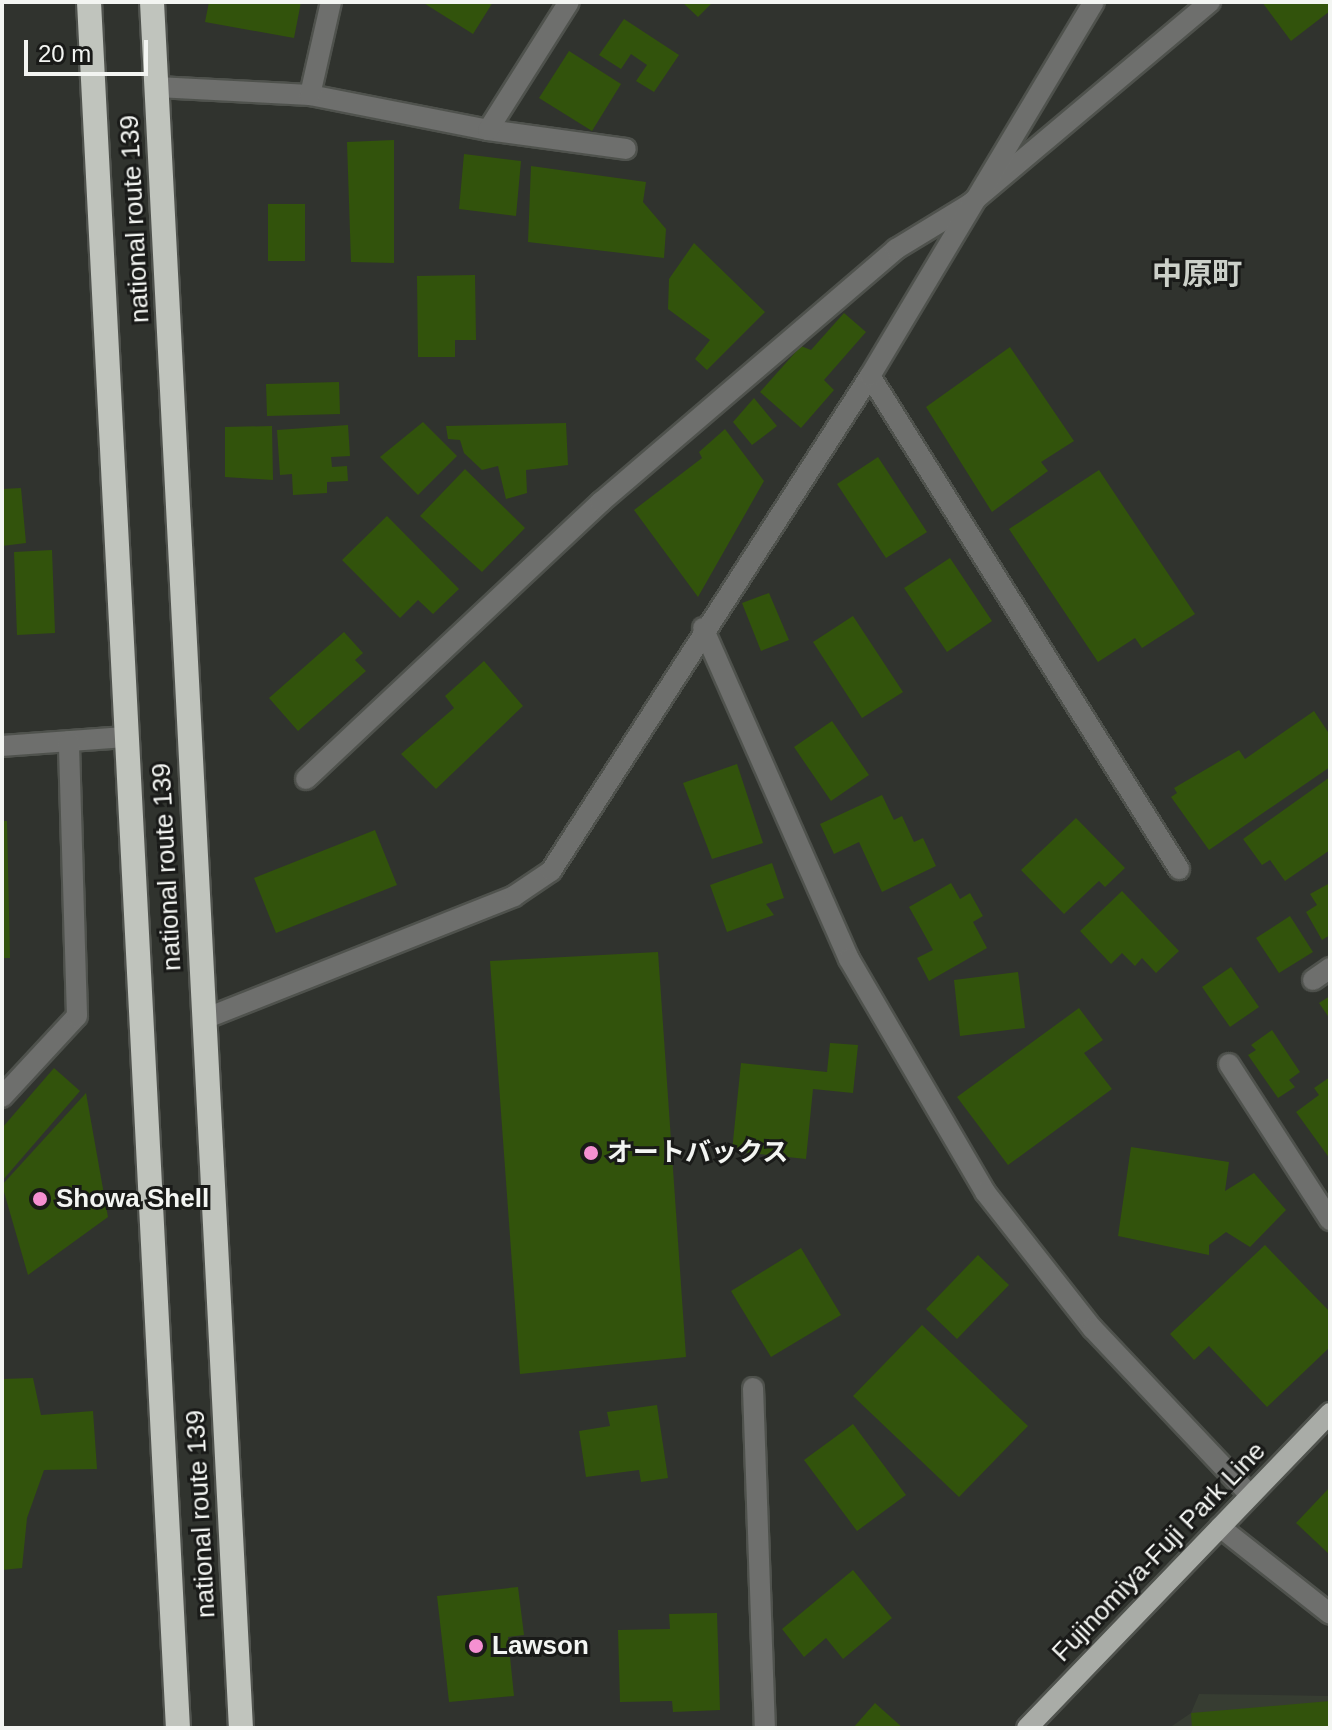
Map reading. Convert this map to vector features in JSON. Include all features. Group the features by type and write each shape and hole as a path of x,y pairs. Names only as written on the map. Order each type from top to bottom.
{"highway":[{"name":"national route 139","path":"89,2 178,1728"},
{"name":"national route 139","path":"152,2 241,1728"}],"main road":[{"name":"Fujinomiya-Fuji Park Line","path":"1027,1728 1330,1413"}],"street":[{"path":"310,95 331,2"},
{"path":"488,130 569,2"},
{"path":"204,1019 514,896 551,871 703,628 870,376 970,204 1094,2"},
{"path":"306,779 601,502 896,249 970,204 1210,2"},
{"path":"157,87 310,95 488,130 626,149"},
{"path":"870,376 1179,869"},
{"path":"703,628 849,959 985,1192 1093,1329 1250,1495"},
{"path":"2,746 126,737"},
{"path":"2,1097 77,1016 69,741"},
{"path":"1313,980 1330,968"},
{"path":"1229,1064 1330,1220"},
{"path":"753,1388 765,1728"},
{"path":"1220,1527 1330,1614"}],"shaded area":[{"path":"1199,1694 1330,1696 1330,1728 1169,1728 1191,1713"}],"building":[{"path":"209,2 301,2 294,38 205,22"},
{"path":"422,2 493,2 473,34"},
{"path":"682,2 713,2 698,17"},
{"path":"1262,2 1330,2 1330,11 1291,41"},
{"path":"624,19 679,55 654,92 636,81 647,65 631,54 621,69 599,55"},
{"path":"569,51 621,84 592,131 539,98"},
{"path":"394,140 394,263 351,262 347,142"},
{"path":"464,154 521,161 516,216 459,209"},
{"path":"531,166 646,182 643,202 666,229 664,258 528,242"},
{"path":"268,204 305,204 305,261 268,261"},
{"path":"694,243 765,312 707,370 695,359 710,340 668,309 669,279"},
{"path":"475,275 476,340 455,340 455,357 418,357 417,276"},
{"path":"844,313 866,332 824,380 834,390 801,428 760,392 801,346 811,350"},
{"path":"1010,347 1074,441 1041,462 1048,471 992,512 926,407"},
{"path":"339,382 340,414 267,416 266,384"},
{"path":"754,398 777,426 752,445 733,422"},
{"path":"423,422 457,456 418,495 380,457"},
{"path":"566,423 568,465 526,470 527,493 506,499 498,466 482,470 464,453 460,440 448,439 446,426"},
{"path":"348,425 350,456 331,457 332,467 347,466 348,481 327,482 327,493 293,495 292,474 280,475 277,430"},
{"path":"272,426 273,480 225,477 225,427"},
{"path":"725,429 764,481 698,597 634,510 702,458 699,452"},
{"path":"878,457 927,532 886,558 837,484"},
{"path":"465,469 525,528 482,572 420,516"},
{"path":"1099,470 1195,614 1142,648 1135,638 1098,662 1009,529"},
{"path":"21,488 26,543 2,546 2,489"},
{"path":"387,516 459,589 433,614 418,600 400,618 342,560"},
{"path":"52,550 55,633 17,635 14,552"},
{"path":"950,558 992,621 947,652 904,588"},
{"path":"769,593 789,640 761,651 742,603"},
{"path":"853,616 903,692 862,718 813,642"},
{"path":"344,632 363,653 355,660 366,671 298,731 269,698"},
{"path":"484,661 523,706 436,789 401,754 454,708 445,696"},
{"path":"1314,711 1330,735 1330,767 1209,850 1171,797 1177,793 1174,788 1239,750 1245,759"},
{"path":"832,721 869,775 831,801 794,747"},
{"path":"737,764 763,843 712,859 683,783"},
{"path":"1330,777 1330,850 1285,881 1270,860 1262,865 1243,839"},
{"path":"882,795 894,820 902,816 914,842 923,838 936,866 882,892 859,842 834,854 820,824"},
{"path":"1076,818 1125,868 1105,887 1099,881 1064,914 1021,870"},
{"path":"2,821 7,821 10,958 2,958"},
{"path":"375,830 397,885 276,933 254,878"},
{"path":"772,863 784,898 766,904 774,915 727,932 710,885"},
{"path":"951,883 960,899 970,893 983,916 973,922 987,948 929,981 917,958 933,950 909,907"},
{"path":"1330,883 1330,935 1322,940 1306,912 1317,905 1310,894"},
{"path":"1122,891 1179,951 1156,973 1142,958 1135,966 1122,953 1111,964 1080,931"},
{"path":"1290,916 1313,952 1279,973 1256,938"},
{"path":"658,952 686,1357 520,1374 490,961"},
{"path":"1231,967 1259,1007 1230,1027 1202,987"},
{"path":"1018,972 1025,1028 960,1036 954,980"},
{"path":"1330,996 1330,1019 1319,1003"},
{"path":"1079,1008 1103,1040 1084,1053 1112,1089 1008,1165 957,1097"},
{"path":"1272,1030 1300,1072 1289,1080 1295,1087 1278,1098 1248,1055 1256,1050 1251,1045"},
{"path":"830,1043 858,1045 853,1093 813,1089 806,1159 732,1151 741,1063 827,1072"},
{"path":"54,1068 80,1091 2,1181 2,1128"},
{"path":"1330,1077 1330,1159 1296,1112 1319,1095 1314,1088"},
{"path":"86,1093 108,1217 28,1275 2,1185"},
{"path":"1131,1147 1229,1162 1225,1191 1254,1173 1286,1210 1250,1247 1226,1232 1209,1245 1209,1255 1118,1236"},
{"path":"1265,1245 1330,1312 1330,1347 1267,1407 1209,1346 1194,1360 1170,1334"},
{"path":"801,1248 841,1315 771,1357 731,1291"},
{"path":"978,1255 1009,1285 957,1339 926,1309"},
{"path":"922,1325 1028,1426 959,1497 853,1396"},
{"path":"33,1378 41,1415 93,1411 97,1469 44,1470 27,1518 22,1568 2,1570 2,1379"},
{"path":"657,1405 668,1478 641,1482 639,1470 586,1477 579,1431 610,1426 607,1412"},
{"path":"853,1424 906,1495 857,1531 804,1460"},
{"path":"1330,1487 1330,1555 1296,1523"},
{"path":"853,1570 892,1618 843,1659 826,1638 804,1657 782,1629"},
{"path":"518,1587 524,1635 508,1637 514,1696 449,1702 437,1596"},
{"path":"717,1613 720,1710 673,1712 672,1701 620,1702 618,1630 670,1629 669,1614"},
{"path":"1330,1701 1330,1728 1192,1728 1191,1713"},
{"path":"875,1703 903,1728 853,1728"}],"place":[{"name":"オートバックス","path":"591,1153"},
{"name":"Showa Shell","path":"40,1199"},
{"name":"Lawson","path":"476,1646"}],"district":[{"name":"中原町","path":"1197,274"}]}
